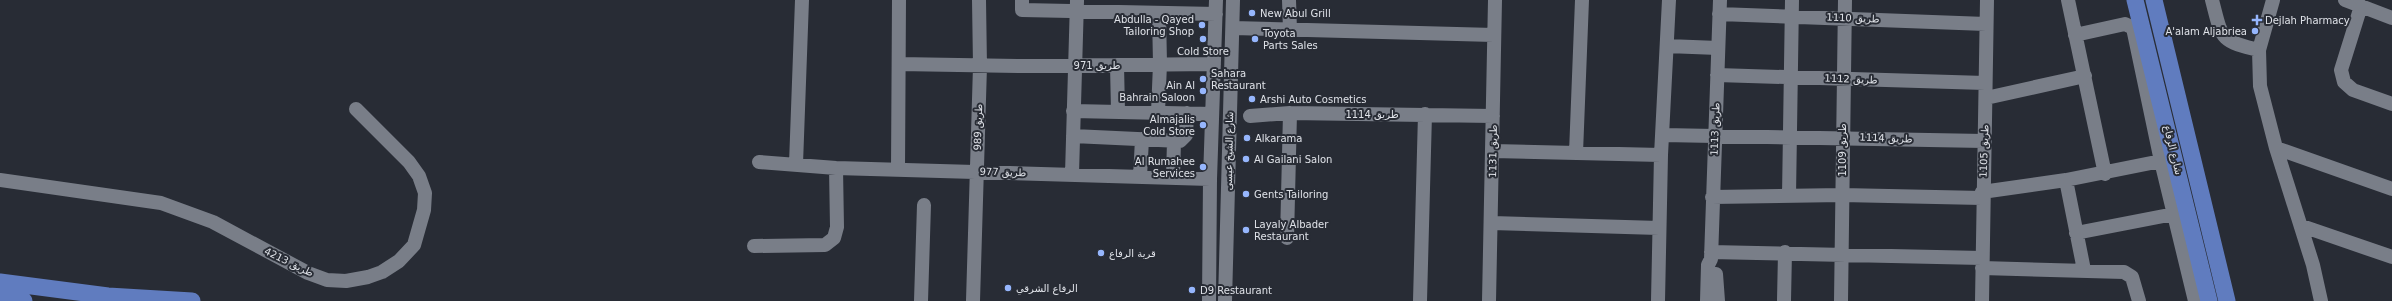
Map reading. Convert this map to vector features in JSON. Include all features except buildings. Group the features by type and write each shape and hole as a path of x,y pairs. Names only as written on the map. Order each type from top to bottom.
{"main road":[{"name":"شارع الرفاع","path":"2135,0 2209,301"},
{"name":"شارع الرفاع","path":"2154,0 2227,301"},
{"path":"0,282 108,296 192,301"},
{"path":"0,297 24,301"}],"street":[{"path":"796,164 802,0"},
{"path":"898,169 899,0"},
{"name":"طريق 989","path":"973,301 980,66 979,0"},
{"name":"شارع الشيخ عيسى","path":"1225,301 1233,0"},
{"path":"1289,0 1290,30"},
{"name":"طريق 1131","path":"1489,301 1492,223 1495,0"},
{"path":"1576,153 1582,0"},
{"path":"1658,301 1661,154 1669,0"},
{"name":"طريق 1113","path":"1707,301 1708,265 1711,255 1720,0"},
{"path":"1789,196 1792,137 1792,0"},
{"name":"طريق 1109","path":"1841,301 1844,0"},
{"name":"طريق 1105","path":"1982,301 1982,195 1986,98 1986,0"},
{"path":"2068,0 2105,174"},
{"path":"2212,0 2224,38 2233,44 2259,50"},
{"path":"2273,0 2259,50 2260,86 2276,148 2302,226 2321,301"},
{"path":"2345,0 2392,18"},
{"path":"1022,5 1076,5 1159,12 1216,7"},
{"path":"1072,174 1076,5"},
{"path":"2361,6 2341,70 2344,82 2353,90 2392,104"},
{"name":"شارع الشيخ عيسى","path":"1209,301 1210,179 1216,7"},
{"path":"1158,112 1160,64 1159,12"},
{"name":"طريق 1110","path":"1719,14 1986,24"},
{"path":"2075,35 2125,24 2134,28 2161,161 2195,301"},
{"path":"1233,28 1494,35"},
{"path":"1667,46 1718,48"},
{"name":"طريق 971","path":"899,64 980,66 1214,64"},
{"path":"1117,65 1118,111"},
{"name":"طريق 1112","path":"1717,75 1985,83"},
{"path":"1986,98 2085,76"},
{"name":"طريق 4213","path":"0,180 160,203 214,222 308,273 327,280 346,281 368,277 382,272 400,261 414,245 424,210 425,192 419,176 409,162 356,109"},
{"path":"1073,111 1212,114"},
{"path":"1073,136 1180,141 1186,135 1187,113"},
{"path":"1287,238 1290,113"},
{"name":"طريق 1114","path":"1250,116 1290,113 1493,116"},
{"path":"1420,301 1425,114"},
{"name":"طريق 1114","path":"1663,135 1716,137 1842,137 1984,141"},
{"path":"1140,177 1142,139"},
{"path":"1173,178 1174,141"},
{"path":"2276,148 2392,189"},
{"path":"1493,151 1661,154"},
{"path":"1712,197 1982,195 2105,174 2161,161"},
{"name":"طريق 977","path":"759,162 836,168 1210,179"},
{"path":"754,246 825,245 834,238 837,227 836,168"},
{"path":"2066,180 2084,270"},
{"path":"921,301 924,205"},
{"path":"2076,233 2174,214"},
{"path":"1492,223 1659,228"},
{"path":"2302,226 2392,257"},
{"path":"1784,301 1785,252"},
{"path":"1711,255 1785,252 1842,254 2124,272 2132,277 2139,301"},
{"name":"طريق 1113","path":"1711,255 1715,266 1718,301"}],"place":[{"name":"New Abul Grill","path":"1252,13"},
{"name":"Dejlah Pharmacy","path":"2257,20"},
{"name":"Abdulla - Qayed Tailoring Shop","path":"1202,25"},
{"name":"A'alam Aljabriea","path":"2255,31"},
{"name":"Cold Store","path":"1203,39"},
{"name":"Toyota Parts Sales","path":"1255,39"},
{"name":"Sahara Restaurant","path":"1203,79"},
{"name":"Ain Al Bahrain Saloon","path":"1203,91"},
{"name":"Arshi Auto Cosmetics","path":"1252,99"},
{"name":"Almajalis Cold Store","path":"1203,125"},
{"name":"Alkarama","path":"1247,138"},
{"name":"Al Gailani Salon","path":"1246,159"},
{"name":"Al Rumahee Services","path":"1203,167"},
{"name":"Gents Tailoring","path":"1246,194"},
{"name":"Layaly Albader Restaurant","path":"1246,230"},
{"name":"قرية الرفاع","path":"1101,253"},
{"name":"الرفاع الشرقي","path":"1008,288"},
{"name":"D9 Restaurant","path":"1192,290"}]}
